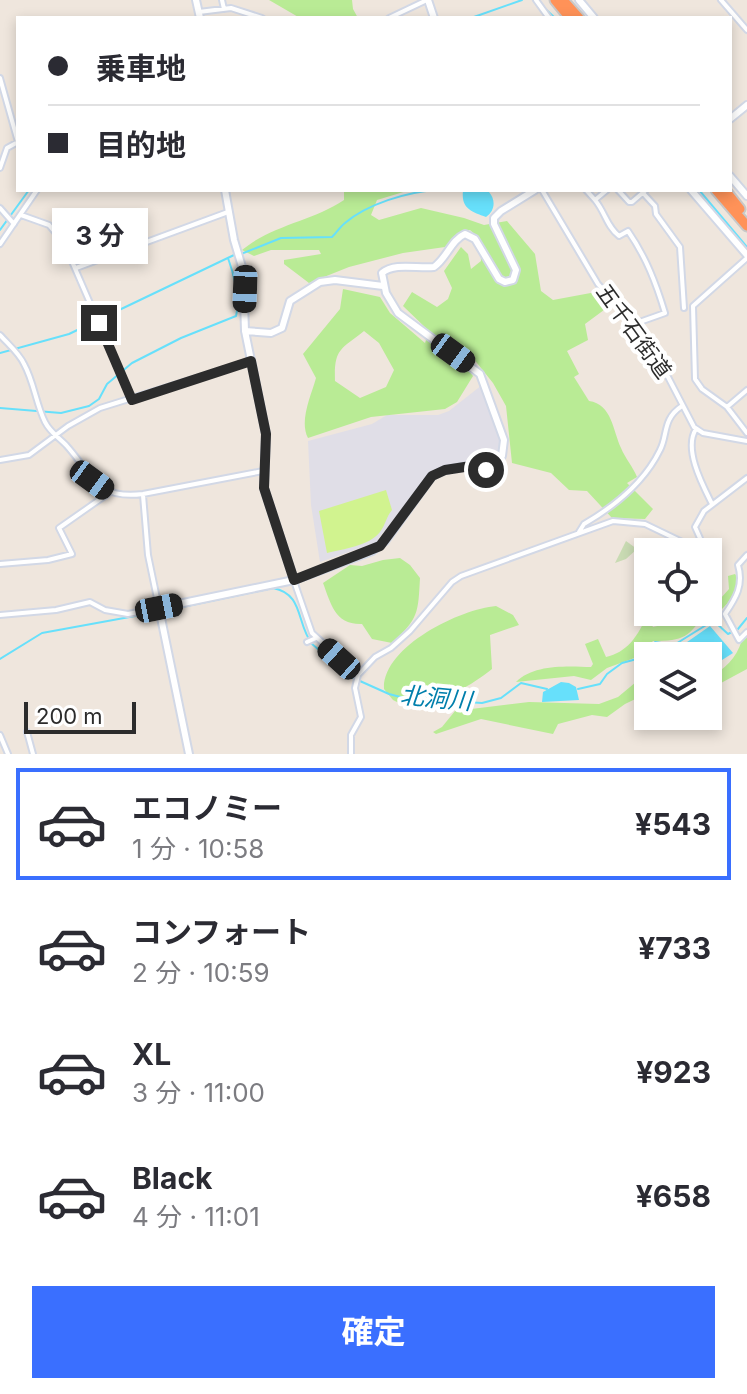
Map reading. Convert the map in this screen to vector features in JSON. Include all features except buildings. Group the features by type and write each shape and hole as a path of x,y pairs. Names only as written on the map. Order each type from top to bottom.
{"highway":[{"path":"555,0 568,16"},
{"path":"563,0 577,16"},
{"path":"718,192 747,226"},
{"path":"727,192 747,217"}],"street":[{"path":"196,0 199,15 224,9 242,9 258,16"},
{"path":"222,0 224,9"},
{"path":"393,16 427,0"},
{"path":"579,0 592,16"},
{"path":"721,0 747,30"},
{"path":"0,78 16,135"},
{"path":"0,168 7,148 16,143"},
{"path":"732,178 747,196"},
{"path":"0,244 36,192"},
{"path":"225,192 243,270 245,331 266,434 265,495 312,640 358,675"},
{"path":"0,615 56,610 90,602 105,610 128,614 294,580 380,546 432,476 445,470 485,467 502,456 505,445 484,382 469,364 398,313 383,286 382,273 387,269 434,267 444,259 458,237 465,234 475,239 499,279 505,282 513,280 516,270 494,218 532,192"},
{"name":"五千石街道","path":"543,192 598,284 634,324 672,383 696,429"},
{"path":"588,192 607,216 610,228 619,236 628,231 639,247 659,292 665,313 634,324"},
{"path":"595,200 605,192"},
{"path":"620,192 629,202 644,192"},
{"path":"646,192 655,206 656,214 680,247 684,308"},
{"path":"693,192 747,257 693,306 695,379 702,389 727,407 747,433"},
{"path":"0,208 14,224"},
{"path":"76,268 228,212"},
{"path":"21,215 49,225 64,243 132,400"},
{"path":"245,331 278,331 285,323 290,301 320,282 335,280 383,286"},
{"path":"0,335 23,361 44,420 92,480 109,493 125,496 143,494 263,471"},
{"path":"0,460 29,455 87,414 251,361"},
{"path":"727,407 747,390"},
{"path":"579,532 584,524 630,491 645,474 661,449 664,430 682,406"},
{"path":"712,504 695,467 692,435 696,429 747,441"},
{"path":"351,754 351,735 361,717 355,688 358,675 375,657 410,631 452,582 613,521 636,522 699,550 703,545 695,527 700,515 747,478"},
{"path":"0,564 58,559 72,554 59,528 109,493"},
{"path":"143,494 148,555 189,754"},
{"path":"747,555 738,563 739,587 725,614 739,640 747,632"},
{"path":"27,732 33,754"},
{"path":"0,735 8,754"}],"shaded area":[{"path":"482,385 499,433 499,453 491,458 433,470 375,543 320,562 311,505 308,441 372,424 387,415 438,415 449,411"}],"green space":[{"path":"269,0 352,0 357,16 297,16"},
{"path":"344,192 403,192 377,200 371,215 379,220 421,208 484,225 507,221 535,254 541,291 553,300 596,292 608,307 585,324 588,340 567,351 579,374 574,377 589,401 603,407 611,419 623,452 637,477 627,483 653,509 645,519 612,518 587,491 569,490 551,473 512,463 506,406 473,358 465,366 473,376 457,402 445,409 371,417 308,438 305,416 316,378 303,354 340,309 343,289 380,297 390,313 425,343 429,331 403,306 412,292 437,307 448,299 452,288 444,271 461,247 468,254 471,269 481,261 480,239 470,230 462,231 445,247 403,253 349,267 309,283 284,264 284,260 321,254 319,250 271,250 254,256 242,250 266,235 344,200","holes":["364,331 379,343 394,370 386,387 360,398 335,381 337,356"]},
{"path":"386,490 392,510 380,532 363,544 327,553 319,511"},
{"path":"626,541 634,547 634,552 626,559 615,563"},
{"path":"400,558 420,578 415,614 392,643 372,639 362,624 346,621 335,612 323,583 350,565 362,566"},
{"path":"735,574 739,579 722,609 722,597 729,589 728,576"},
{"path":"496,606 513,615 519,625 490,635 492,669 450,694 401,704 393,700 384,689 387,673 409,645 463,614"},
{"path":"642,626 696,626 685,636 672,640 634,642 634,658 607,668 591,680 574,676 516,682 541,669 591,667 593,664 585,644 598,639 606,657 620,652"},
{"path":"747,637 747,669 722,682 722,669 737,653 742,640"},
{"path":"634,684 634,700 607,717 592,715 558,724 553,734 481,719 436,734 433,732 442,727 455,711 529,702 599,704 618,697"}],"water":[{"path":"463,192 489,192 494,202 493,209 486,217 465,205"},
{"path":"710,626 733,653 722,660 722,642 687,642"},
{"path":"561,682 576,687 579,700 542,702 543,692"}],"waterway":[{"path":"477,16 522,0"},
{"path":"541,5 553,16"},
{"path":"0,230 28,192"},
{"path":"241,254 281,238 332,237 354,216 400,196 421,192"},
{"path":"701,192 747,247"},
{"path":"0,353 69,334 234,255"},
{"path":"0,408 61,413 89,406 99,399 107,384 132,363 181,338 236,316 237,294 228,258"},
{"name":"北洞川","path":"163,611 273,588 283,591 295,603 312,644 351,677 389,694 404,698 482,703 501,698 521,683 547,689"},
{"name":"北洞川","path":"0,659 42,633 157,612"},
{"name":"北洞川","path":"578,689 600,684 607,674 622,663 644,657 655,642 674,645 711,622 728,634 738,629 747,618"}],"route":[{"path":"99,323 132,400 251,361 266,434 265,495 294,580 380,546 432,476 445,470 484,464 486,470"}]}
